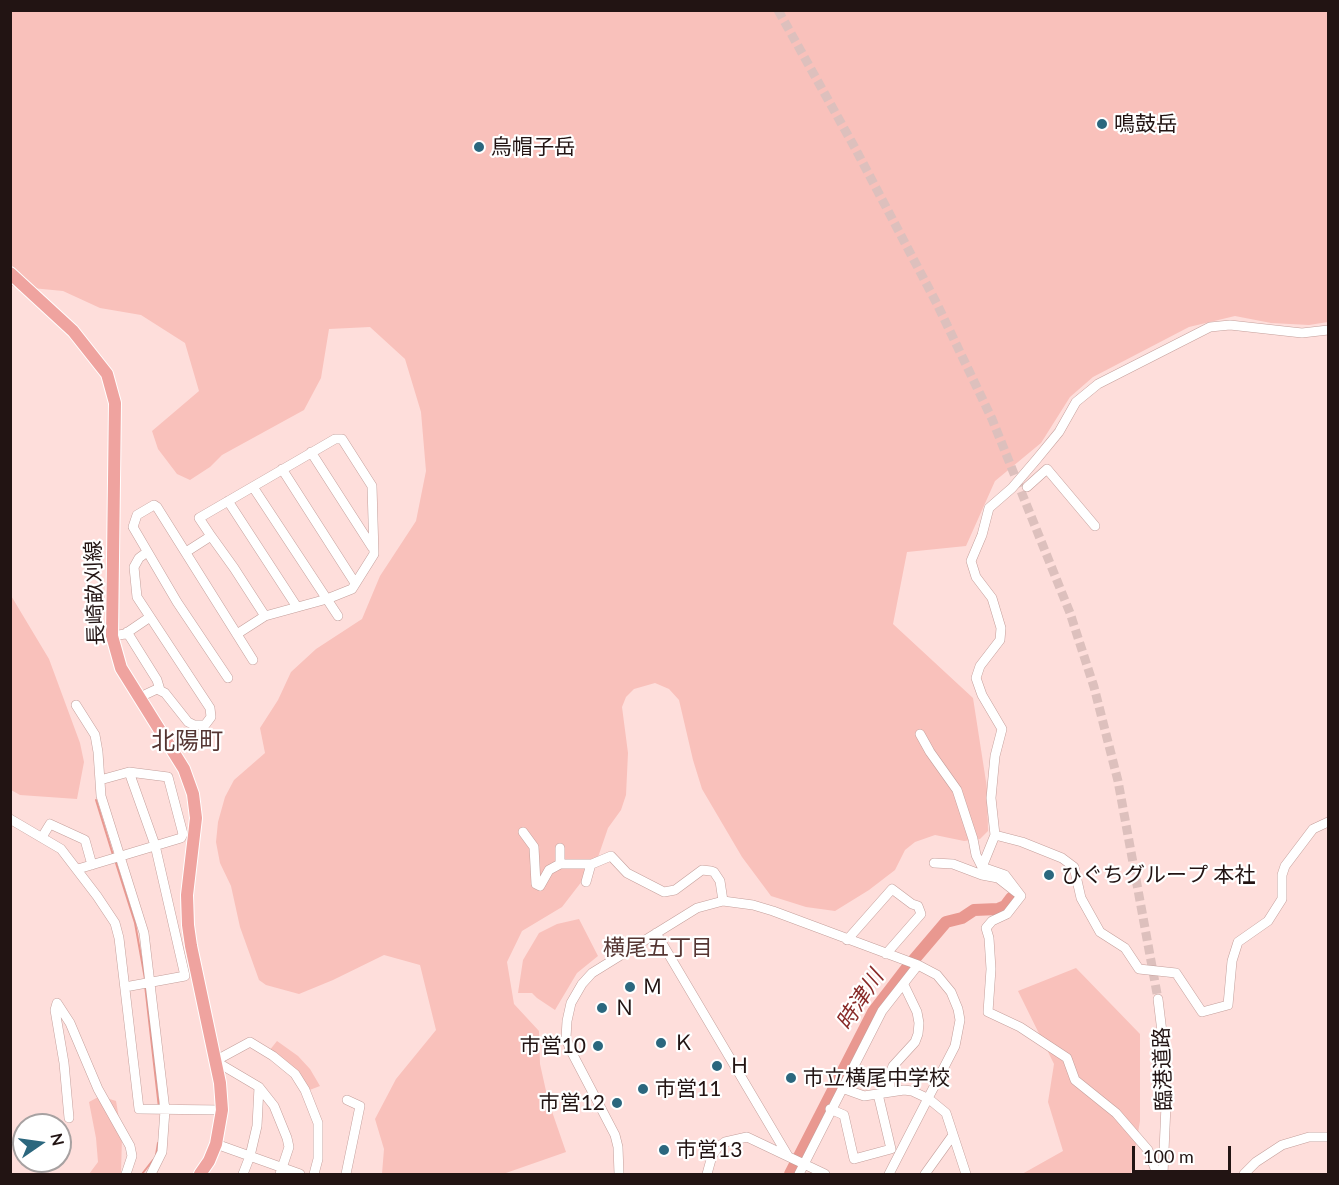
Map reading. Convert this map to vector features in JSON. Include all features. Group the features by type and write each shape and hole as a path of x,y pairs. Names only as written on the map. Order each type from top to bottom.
{"main road":[{"name":"長崎畝刈線","path":"10,273 73,331 107,374 115,403 112,636 121,668 184,769 193,794 196,818 187,895 188,925 220,1083 222,1110 216,1144 209,1161 200,1174"}],"street":[{"path":"982,867 995,835 991,798 995,756 1002,729 982,695 976,678 980,666 1000,640 1001,628 992,598 976,577 971,561 982,535 988,508 1012,488 1059,432 1076,402 1098,384 1210,327 1230,325 1302,333 1329,330"},
{"path":"237,634 265,616 327,599 352,589 374,554 372,486 342,439 335,439 311,452 199,518 265,616"},
{"path":"311,452 374,549"},
{"path":"282,469 355,583"},
{"path":"1027,487 1047,469 1095,526"},
{"path":"253,487 338,616"},
{"path":"228,501 297,607"},
{"path":"228,678 177,602 133,527 137,515 154,505 253,660"},
{"path":"186,552 211,536"},
{"path":"126,632 158,680 160,690 188,722 200,727 209,722 210,708 137,597 135,567 139,558 147,552"},
{"path":"112,636 126,632 150,617"},
{"path":"138,698 154,690 160,690"},
{"path":"76,705 95,735 103,804 116,857 144,933 147,984 161,1110 162,1152 151,1174"},
{"path":"920,734 957,790 969,822 979,864 1005,875 1021,896"},
{"path":"78,869 181,838 183,834 168,777 129,772 100,780"},
{"path":"125,987 185,976 155,845 129,772"},
{"path":"10,819 61,849 107,909 114,923 119,938 140,1109 222,1110"},
{"path":"995,835 1022,842 1062,858 1074,867 1081,898 1100,932 1125,948 1139,969 1176,972 1202,1012 1228,1005 1232,961 1238,942 1268,921 1282,899 1282,875 1285,866 1313,829 1329,822"},
{"path":"42,837 50,824 85,840 92,865"},
{"path":"523,832 534,847 536,884 540,886 549,870 560,864 591,864 613,857 627,873 664,892 675,890 699,872 706,870 714,872 720,881 723,901"},
{"path":"560,848 560,864"},
{"path":"934,863 953,864 982,875 998,878 1021,896"},
{"path":"586,882 591,864"},
{"path":"847,940 892,888 918,906 921,914 886,954"},
{"path":"1021,896 1007,914 992,921 986,927 991,969 988,1012 1020,1027 1067,1058 1075,1080 1116,1113 1148,1150 1157,1174"},
{"path":"619,1174 618,1147 615,1136 570,1049 567,1022 571,1003 588,978 697,908 723,901 753,905 918,965 937,975 951,993 960,1020 955,1046 889,1174"},
{"path":"656,933 788,1156"},
{"path":"799,1174 830,1109 882,1011 918,965"},
{"path":"890,1092 889,1076 893,1066 908,1050 918,1034 919,1023 916,1012 904,985"},
{"name":"臨港道路","path":"1158,999 1165,1057 1166,1105 1162,1174"},
{"path":"69,1113 64,1063 55,1010 57,1003 70,1023 98,1089 130,1146 132,1156 126,1174"},
{"path":"215,1061 250,1042 273,1056 295,1074 305,1090 318,1124 318,1159 314,1174"},
{"path":"215,1061 259,1087 274,1106 289,1147 282,1171"},
{"path":"243,1174 257,1126 259,1087"},
{"path":"842,1088 864,1096 912,1091 929,1099 946,1113 966,1174"},
{"path":"830,1109 844,1115 854,1159 891,1149 878,1094"},
{"path":"346,1174 360,1106 347,1100"},
{"path":"756,1140 764,1138 768,1131 768,1122"},
{"path":"925,1174 953,1135"},
{"path":"707,1174 712,1156 725,1142 747,1137 825,1174"},
{"path":"1244,1174 1256,1162 1282,1145 1309,1137 1329,1137"},
{"path":"216,1144 282,1171 300,1174"}],"shaded area":[{"path":"10,11 1328,11 1328,322 1309,325 1271,323 1235,316 1189,327 1093,377 1070,397 1041,443 995,481 966,546 907,552 893,624 973,698 987,788 988,831 980,839 964,841 935,835 915,842 905,850 895,870 869,890 835,911 806,907 771,896 742,857 702,789 679,700 669,689 655,683 634,689 626,697 622,707 628,753 626,795 621,810 608,828 596,863 562,907 522,931 507,962 514,1004 539,1031 540,1064 548,1100 566,1152 503,1174 382,1174 384,1149 375,1119 396,1079 436,1030 420,965 384,955 299,994 266,985 259,980 240,927 231,886 220,863 216,842 218,822 225,797 234,780 265,753 260,728 278,700 291,672 316,649 362,619 380,576 416,521 426,471 421,412 405,359 370,327 329,329 321,378 304,410 222,455 210,467 190,480 177,474 158,449 152,431 199,391 185,343 141,315 100,308 63,291 11,286"},
{"path":"10,594 49,659 80,743 84,762 77,799 20,795 11,790"},
{"path":"579,919 598,956 577,973 555,1010 532,993 518,993 523,960 539,933 557,924"},
{"path":"1076,968 1140,1034 1140,1121 1131,1174 1022,1174 1063,1151 1048,1102 1054,1064 1018,991"},
{"path":"277,1041 298,1056 310,1069 320,1086 307,1091 269,1051"},
{"path":"100,1096 116,1101 122,1136 121,1174 89,1174 98,1162 89,1102"}],"waterway":[{"path":"96,800 113,855"},
{"path":"115,860 135,923 145,979"},
{"name":"時津川","path":"790,1174 873,1012 906,969 946,922 962,918 974,910 998,909 1005,906 1011,898"},
{"path":"145,985 159,1108"},
{"path":"156,1155 158,1143"},
{"path":"142,1174 153,1160"}],"tunnel":[{"path":"778,10 855,148 937,304 992,419 1070,613 1094,687 1118,781 1158,999"}],"place":[{"name":"鳴鼓岳","path":"1102,124"},
{"name":"烏帽子岳","path":"479,147"},
{"name":"ひぐちグループ 本社","path":"1049,875"},
{"name":"Ｍ","path":"630,987"},
{"name":"Ｎ","path":"602,1008"},
{"name":"Ｋ","path":"661,1043"},
{"name":"市営10","path":"598,1046"},
{"name":"Ｈ","path":"717,1066"},
{"name":"市立横尾中学校","path":"791,1078"},
{"name":"市営11","path":"643,1089"},
{"name":"市営12","path":"617,1103"},
{"name":"市営13","path":"664,1150"}],"district":[{"name":"北陽町","path":"187,741"},
{"name":"横尾五丁目","path":"658,948"}]}
